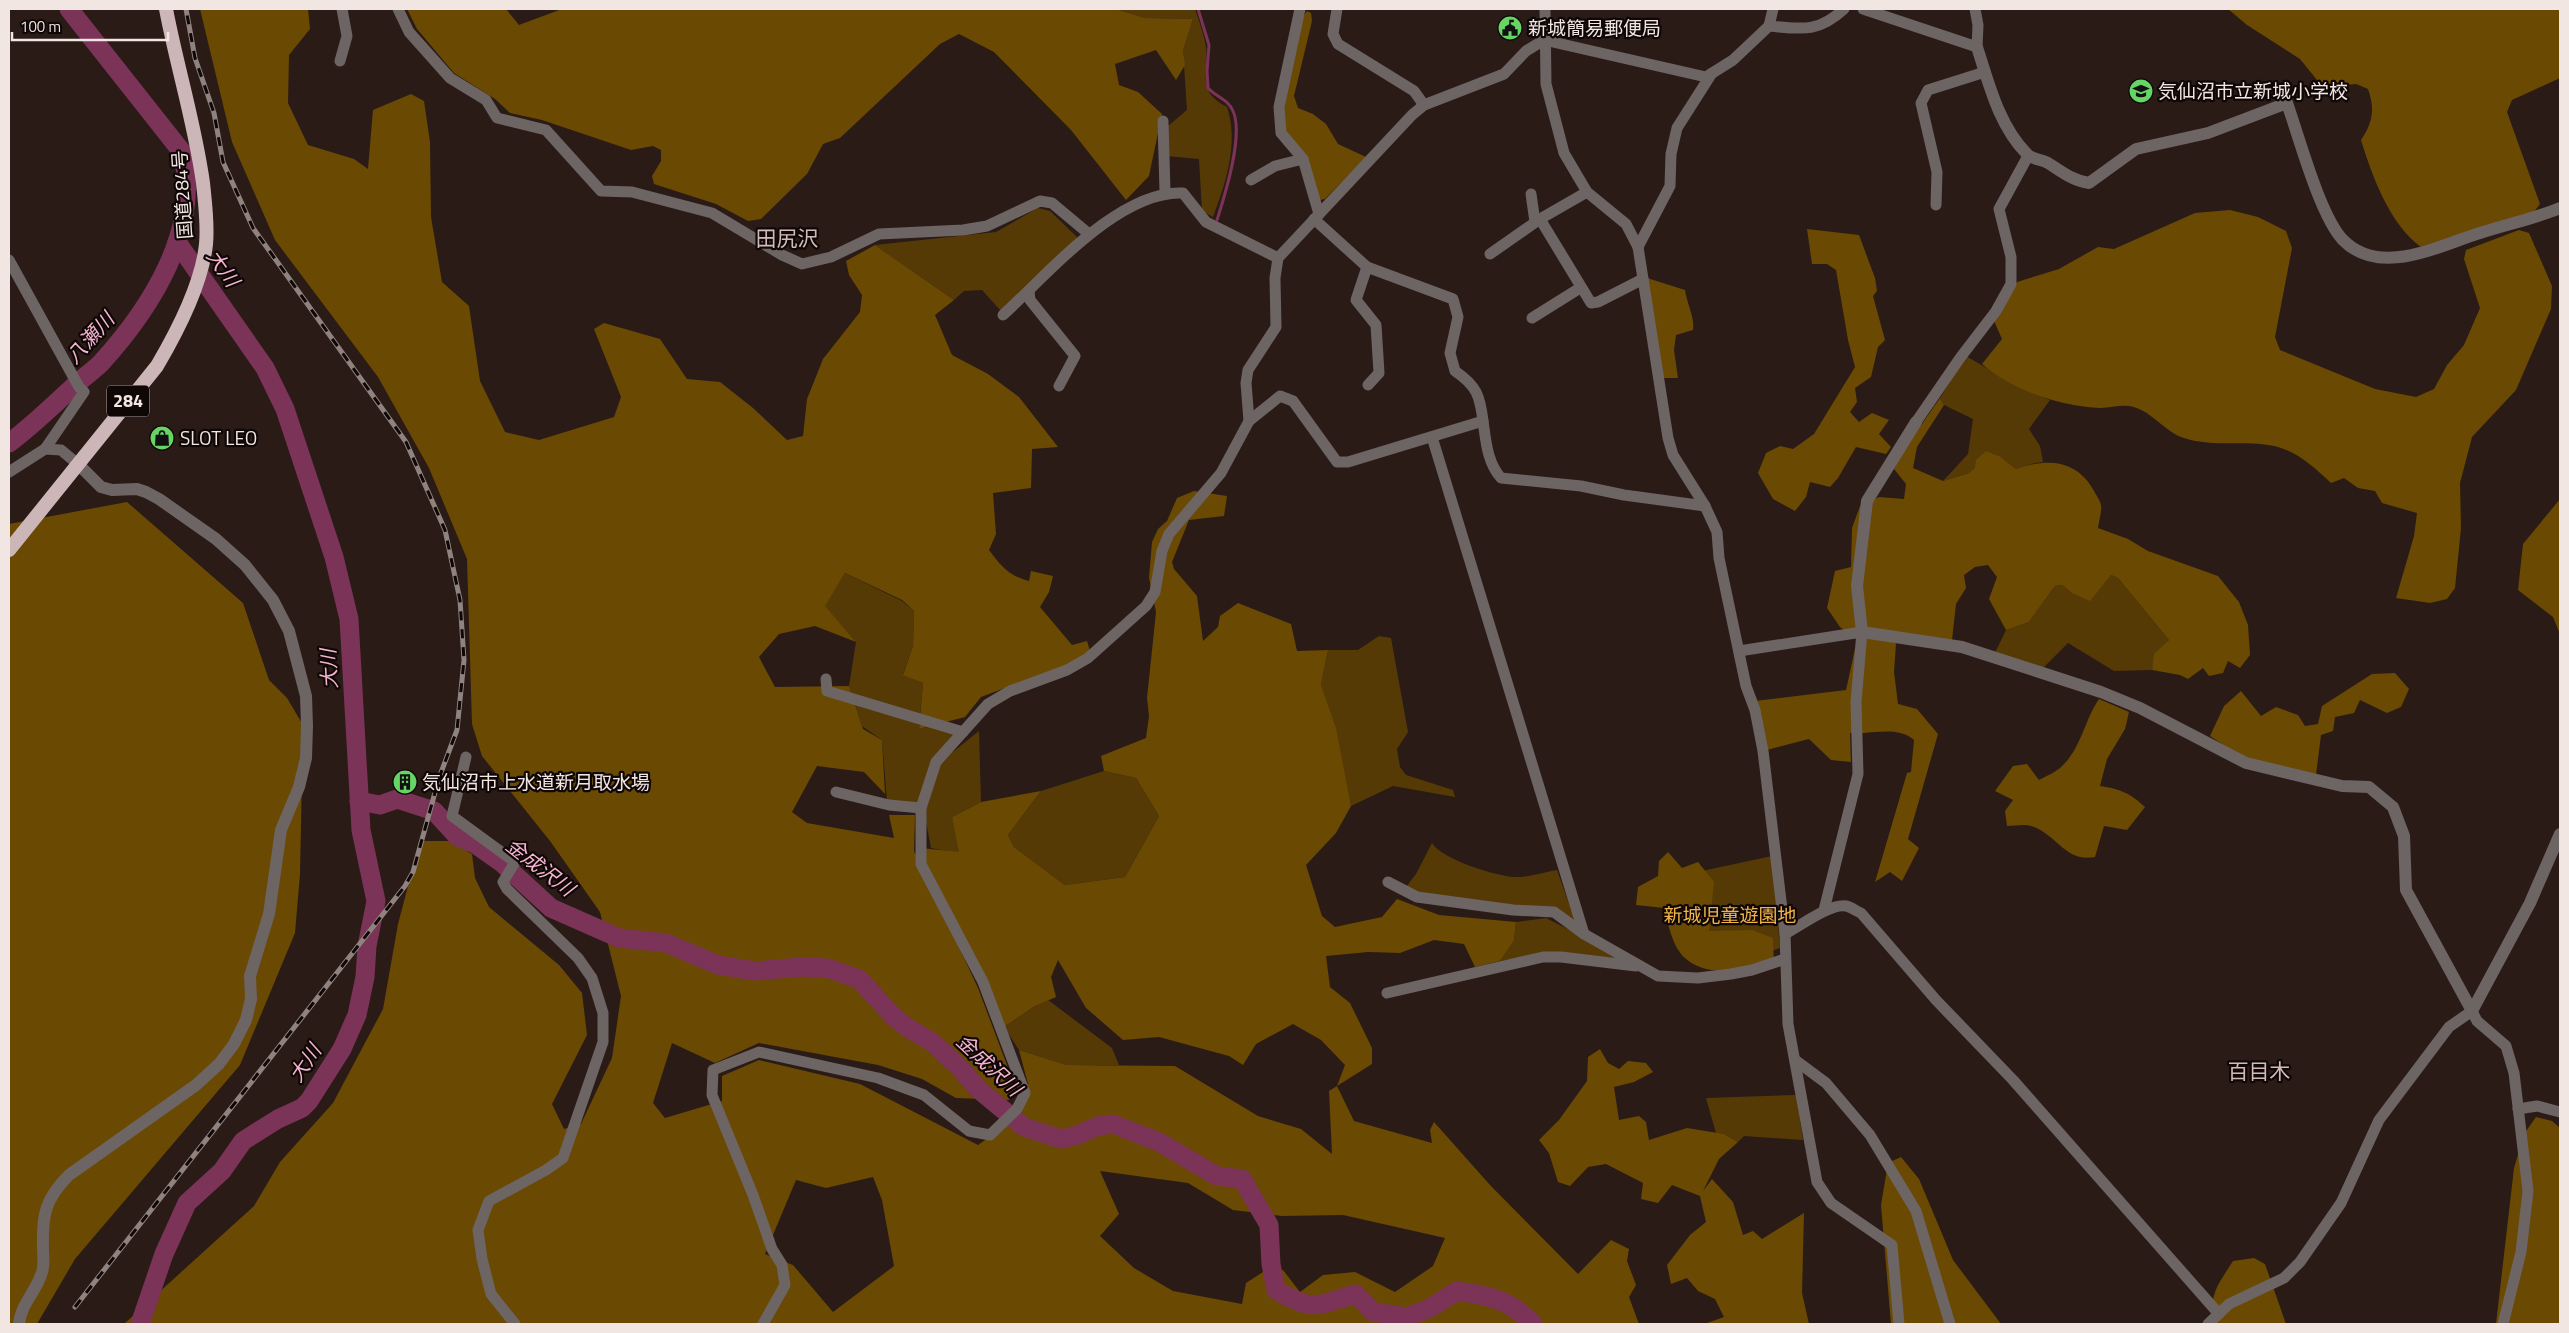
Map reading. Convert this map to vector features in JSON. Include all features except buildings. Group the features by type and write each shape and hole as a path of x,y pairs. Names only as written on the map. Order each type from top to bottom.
{"highway":[{"name":"国道284号","path":"79,465 157,366 174,337 199,273 206,244 206,210 197,140 166,9"},
{"name":"284","path":"9,550 79,465"}],"street":[{"path":"340,61 347,36 342,9"},
{"path":"398,9 409,32 450,78 486,100 497,118 546,130 601,191 632,192 712,212 782,255 802,264 831,257 879,234 963,230 987,226 1040,201 1052,203 1090,234"},
{"path":"1300,9 1279,107 1281,134 1304,159 1317,216 1367,267 1453,299 1458,318 1450,353 1455,372 1468,380 1480,397 1488,454 1494,471 1501,478 1581,486 1624,496 1705,506"},
{"path":"1337,9 1334,34 1338,44 1414,91 1424,105"},
{"path":"1545,9 1546,84 1564,153 1587,192 1626,224 1638,247 1668,438 1673,455 1705,506 1716,532 1719,558 1746,686 1755,710 1763,751 1785,934 1788,1024 1817,1182 1831,1203 1892,1245 1899,1324"},
{"path":"1249,421 1246,383 1248,370 1276,327 1275,278 1278,258 1412,115 1424,105 1504,74 1526,51 1544,40 1706,77 1733,60 1768,26 1773,9"},
{"path":"1768,26 1808,29 1829,22 1844,9"},
{"path":"1863,9 1892,14 1977,47"},
{"path":"1975,9 1978,24 1977,47 2009,132 2028,156 2045,161 2078,182 2089,183 2136,149 2208,133 2287,103 2322,204 2342,240 2358,252 2376,256 2399,257 2425,252 2480,232 2537,218 2560,208"},
{"path":"1936,205 1937,172 1921,103 1928,90 1985,72"},
{"path":"1638,247 1670,186 1671,154 1677,128 1712,73"},
{"path":"1163,120 1165,192"},
{"path":"1785,934 1820,916 1824,910 1858,774 1856,702 1862,632 1857,586 1867,500 1916,422 1960,358 1996,311 2012,284 2011,257 1999,209 2028,156"},
{"path":"1251,180 1275,166 1304,159"},
{"path":"1003,315 1090,234 1110,218 1165,192 1182,193 1206,222 1278,258"},
{"path":"1490,254 1538,221 1587,192"},
{"path":"1531,194 1538,221 1591,303 1598,302 1643,279"},
{"path":"9,260 79,387 84,392 45,449 9,472"},
{"path":"1367,267 1356,300 1376,325 1380,373 1368,385"},
{"path":"1532,318 1580,288"},
{"path":"1030,290 1030,300 1075,356 1059,386"},
{"path":"763,1324 784,1285 782,1265 772,1249 753,1195 712,1095 713,1070 759,1052 878,1078 924,1095 969,1131 990,1135 1017,1109 1025,1093 983,982 921,864 921,808 936,762 988,704 1010,691 1067,670 1088,658 1146,606 1155,592 1162,551 1169,534 1221,473 1249,421 1280,396 1293,401 1337,462 1348,462 1483,421"},
{"path":"1432,437 1584,934"},
{"path":"19,1324 21,1311 41,1276 44,1264 42,1221 47,1205 56,1188 69,1175 196,1086 219,1064 234,1044 246,1020 251,999 250,976 269,914 281,830 299,787 306,758 306,696 289,632 274,600 245,565 216,539 159,499 137,490 112,490 101,486 61,450 45,449"},
{"path":"1739,651 1862,632 1962,647 2102,692 2140,708 2246,763 2342,786 2369,787 2393,807 2404,836 2406,890 2477,1021 2506,1046 2514,1072 2528,1191 2521,1252 2502,1324"},
{"path":"826,679 827,691 963,732"},
{"path":"466,757 452,816 515,862 503,882 506,889 578,958 592,978 603,1013 603,1042 563,1158 546,1170 488,1201 478,1230 491,1294 515,1324"},
{"path":"836,792 889,805 921,808"},
{"path":"2208,1324 2228,1304 2284,1278 2300,1262 2341,1203 2379,1120 2450,1027 2472,1011 2530,903 2560,834"},
{"path":"1388,882 1417,897 1513,910 1554,912 1584,934 1658,976 1698,978 1752,970 1785,959"},
{"path":"1824,910 1846,906 1861,913 1936,1000 2019,1087 2219,1314"},
{"path":"1387,993 1543,957 1561,957 1643,967"},
{"path":"1795,1060 1826,1083 1870,1135 1916,1211 1950,1324"},
{"path":"2518,1109 2537,1106 2560,1112"}],"green space":[{"path":"1116,9 1195,9 1206,47 1206,82 1211,95 1227,107 1232,134 1226,176 1213,217 1202,211 1199,159 1167,156 1167,127 1187,110 1183,51 1193,19 1145,18"},
{"path":"1038,208 1050,211 1080,240 1001,311 982,290 964,291 954,300 875,245 996,232"},
{"path":"1966,356 2019,387 2050,400 2029,429 2040,446 2043,462 2016,469 2001,457 1969,473 1943,481 1968,454 1973,419 1944,405 1940,398"},
{"path":"845,573 902,601 914,611 913,646 903,674 923,683 920,715 852,696 849,686 856,642 824,606"},
{"path":"2111,575 2118,578 2169,640 2155,654 2152,670 2114,671 2068,643 2043,668 1991,661 2006,630 2029,622 2055,586 2062,585 2072,593"},
{"path":"1379,636 1391,638 1408,732 1397,749 1400,767 1406,775 1453,790 1455,797 1393,786 1351,806 1321,685 1328,650 1358,650"},
{"path":"855,704 919,722 919,729 932,726 956,735 918,804 887,801 882,740 862,726"},
{"path":"979,731 981,802 952,817 961,854 931,848 924,811 939,763"},
{"path":"1104,771 1136,778 1159,816 1125,877 1065,885 1014,847 1008,835 1041,791"},
{"path":"1432,843 1437,849 1457,861 1506,876 1524,877 1557,870 1575,921 1420,893 1406,887 1416,874"},
{"name":"新城児童遊園地","path":"1772,856 1780,948 1738,962 1681,912 1702,871"},
{"path":"1546,918 1626,959 1546,953 1500,961 1514,941 1516,922"},
{"path":"1048,1000 1112,1048 1119,1065 1067,1065 1019,1050 1004,1027 1035,1006"},
{"path":"1796,1095 1803,1140 1744,1136 1738,1142 1724,1134 1716,1133 1706,1098"}],"shaded area":[{"path":"200,9 308,9 310,29 289,55 288,103 308,145 354,159 368,169 373,110 411,94 424,101 430,142 431,217 442,282 469,306 480,381 505,432 539,440 614,417 621,397 594,329 604,323 660,339 687,379 720,382 753,408 787,440 803,436 807,399 823,359 860,312 862,295 849,275 846,261 875,245 954,300 935,315 952,355 988,374 1019,397 1058,447 1032,449 1031,488 993,493 996,534 989,550 1006,570 1022,579 1029,581 1031,571 1053,576 1049,592 1040,607 1072,645 1087,641 1090,651 1066,665 981,697 965,717 919,729 923,683 903,675 913,646 914,611 902,600 845,573 825,606 856,642 815,626 779,634 759,657 775,687 849,686 863,729 882,740 885,794 864,772 817,766 792,812 807,823 894,838 889,815 915,815 914,851 978,988 1016,1089 1009,1100 956,1098 922,1079 878,1065 759,1043 715,1063 672,1043 653,1103 665,1118 722,1101 722,1076 759,1060 860,1084 978,1145 1021,1115 1028,1084 1019,1050 1067,1065 1175,1066 1258,1116 1301,1129 1332,1154 1329,1091 1337,1086 1354,1121 1432,1143 1430,1130 1434,1122 1490,1185 1578,1274 1611,1240 1629,1249 1627,1261 1636,1285 1629,1297 1639,1324 124,1324 254,1206 280,1162 333,1103 383,1009 398,924 420,841 450,841 472,854 475,878 489,907 559,965 582,993 587,1035 552,1104 564,1129 581,1124 612,1058 621,996 600,912 550,841 482,756 472,724 467,559 429,468 378,377 275,240 232,142","holes":["1100,1171 1188,1183 1233,1210 1282,1216 1343,1215 1445,1238 1433,1266 1395,1292 1355,1272 1323,1275 1300,1292 1283,1270 1263,1272 1246,1283 1242,1304 1173,1291 1134,1268 1100,1236 1119,1214","873,1177 882,1200 894,1266 833,1312 793,1265 765,1254 796,1180 826,1188"]},
{"path":"407,9 506,9 519,25 562,9 1116,9 1145,18 1193,19 1183,51 1185,65 1176,80 1156,50 1115,64 1119,85 1138,92 1162,114 1149,176 1126,200 1071,130 994,52 959,34 940,44 840,138 823,144 807,174 761,219 748,221 716,204 654,184 652,176 661,161 661,150 653,146 631,150 542,120 510,113 495,99 454,73 417,29"},
{"path":"2228,9 2560,9 2560,78 2512,100 2507,112 2540,204 2533,213 2421,247 2410,238 2391,213 2383,199 2365,154 2361,140 2372,115 2372,103 2368,89 2356,84 2328,87 2317,80 2300,59 2247,25"},
{"path":"1307,11 1311,13 1312,21 1294,96 1298,108 1313,114 1326,124 1338,144 1366,157 1325,199 1320,200 1286,132 1282,103 1303,17"},
{"path":"2230,210 2258,217 2286,231 2292,248 2275,337 2280,350 2375,389 2416,397 2434,389 2447,365 2464,345 2480,308 2464,259 2466,250 2519,230 2529,233 2552,286 2551,309 2516,390 2472,437 2460,483 2461,528 2455,588 2447,599 2430,603 2396,598 2414,536 2417,513 2382,503 2375,491 2358,488 2344,478 2331,483 2300,457 2278,447 2195,441 2177,435 2150,415 2136,408 2125,406 2085,407 2053,400 2008,382 1982,364 2002,339 1994,321 2017,282 2059,269 2098,247 2114,249 2195,213"},
{"path":"1807,229 1859,235 1875,278 1877,291 1873,296 1885,340 1878,347 1871,377 1855,388 1857,402 1850,412 1859,422 1872,413 1889,420 1879,434 1891,447 1886,454 1856,447 1838,478 1830,487 1810,482 1806,497 1795,511 1773,499 1758,473 1766,453 1780,446 1793,449 1814,434 1855,367 1848,340 1836,270 1827,264 1812,264"},
{"path":"1647,278 1685,290 1693,321 1693,330 1676,335 1674,350 1678,378 1663,378"},
{"path":"1940,398 1944,405 1917,447 1913,468 1943,481 1969,473 1975,468 1976,460 1986,451 2001,457 2016,469 2038,463 2060,464 2070,467 2087,480 2100,503 2101,510 2098,528 2128,539 2148,551 2218,576 2239,602 2248,625 2250,655 2240,668 2228,661 2223,673 2209,676 2203,668 2188,679 2180,675 2152,670 2154,654 2169,640 2118,578 2111,575 2090,601 2072,593 2062,585 2055,586 2029,622 2006,630 1989,599 1997,577 1988,565 1975,567 1964,575 1966,588 1956,604 1952,640 1845,631 1840,627 1827,608 1835,571 1851,567 1852,528 1860,506 1879,497 1904,499 1906,484 1894,469 1908,444"},
{"path":"1194,491 1227,496 1224,516 1189,520 1172,562 1174,569 1197,596 1203,641 1218,627 1220,616 1238,603 1291,624 1297,651 1328,650 1321,685 1336,728 1351,806 1336,833 1306,865 1322,916 1335,927 1382,917 1397,899 1439,915 1516,922 1514,941 1500,961 1475,967 1464,944 1434,940 1400,953 1368,952 1326,956 1330,987 1350,1003 1372,1048 1372,1064 1337,1086 1345,1065 1321,1040 1293,1024 1256,1044 1243,1065 1229,1056 1159,1037 1123,1040 1086,1008 1058,960 1051,977 1056,997 1035,1006 1004,1027 921,858 921,848 959,852 952,817 981,802 1041,791 1008,835 1014,847 1065,885 1125,877 1159,816 1136,778 1104,771 1101,756 1146,738 1149,716 1147,698 1156,612 1149,578 1152,542 1158,529 1167,521 1177,498"},
{"path":"2560,499 2560,634 2553,617 2518,590 2523,544"},
{"path":"127,502 243,603 269,680 287,698 303,725 300,874 295,933 240,1065 75,1259 37,1324 9,1324 9,524"},
{"path":"1858,635 1890,637 1896,644 1894,672 1898,704 1917,709 1938,734 1908,839 1919,848 1902,881 1890,872 1875,882 1907,773 1911,772 1914,740 1907,735 1892,732 1850,733 1851,762 1831,760 1809,739 1767,750 1755,701 1846,690"},
{"path":"2395,673 2409,689 2401,707 2387,713 2360,700 2354,713 2335,717 2333,731 2321,735 2316,775 2243,758 2210,736 2224,706 2241,691 2261,716 2276,707 2298,715 2305,726 2318,724 2322,706 2372,674"},
{"path":"2099,699 2129,712 2125,729 2107,759 2100,786 2124,792 2145,807 2127,830 2104,826 2095,857 2085,858 2068,852 2048,835 2031,826 2007,826 2005,811 2013,800 1995,791 2013,766 2027,764 2039,780 2061,767 2079,742"},
{"path":"1668,852 1682,868 1698,862 1714,882 1709,931 1752,930 1773,938 1774,968 1721,971 1696,965 1685,958 1677,948 1664,908 1636,905 1638,887 1658,876 1659,861"},
{"path":"1600,1049 1608,1063 1619,1069 1628,1061 1646,1063 1653,1072 1634,1082 1614,1087 1619,1120 1639,1116 1646,1122 1649,1140 1687,1128 1724,1134 1738,1142 1719,1159 1703,1191 1712,1179 1733,1202 1743,1235 1753,1231 1762,1239 1804,1213 1802,1293 1809,1324 1704,1324 1724,1317 1715,1299 1698,1291 1687,1278 1671,1284 1667,1265 1690,1235 1706,1222 1700,1196 1672,1185 1658,1203 1641,1199 1643,1183 1606,1164 1588,1167 1570,1186 1558,1182 1549,1153 1539,1140 1559,1120 1587,1081 1588,1057"},
{"path":"2536,1117 2552,1121 2560,1128 2560,1324 2496,1324 2514,1168 2524,1134"},
{"path":"1901,1157 1919,1179 1953,1260 2001,1324 1891,1324 1881,1205 1888,1163"},
{"path":"2254,1258 2265,1264 2286,1324 2212,1324 2212,1305 2216,1290 2233,1261"}],"waterway":[{"name":"八瀬川","path":"9,443 101,363 138,318 168,266 185,210 186,181 182,152 69,9"},
{"path":"1198,9 1209,45 1208,88 1231,107 1236,122 1235,149 1232,165 1217,220"},
{"name":"大川","path":"140,1324 164,1254 187,1203 222,1171 243,1141 278,1119 302,1108 309,1101 342,1049 357,1015 365,977 367,946 376,901 361,830 349,619 334,557 285,409 265,368 177,242"},
{"name":"金成沢川","path":"359,801 380,805 397,799 434,811 458,837 475,844 502,863 551,908 619,938 666,943 718,965 755,971 801,967 827,968 859,979 894,1017 932,1042 960,1068 978,1089 1024,1127 1061,1139 1075,1136 1098,1126 1113,1124 1159,1142 1217,1176 1242,1179 1269,1225 1271,1264 1276,1290 1299,1302 1316,1305 1356,1294 1373,1312 1407,1317 1430,1308 1457,1291 1498,1300 1516,1309 1533,1324"}],"railway":[{"path":"75,1307 405,886 413,872 439,778 457,730 464,660 460,600 445,530 406,442 253,228 223,162 214,113 195,58 186,9"}],"place":[{"name":"新城簡易郵便局","path":"1510,28"},
{"name":"気仙沼市立新城小学校","path":"2141,91"},
{"name":"SLOT LEO","path":"162,438"},
{"name":"気仙沼市上水道新月取水場","path":"405,782"}],"district":[{"name":"田尻沢","path":"787,239"},
{"name":"百目木","path":"2259,1072"}]}
